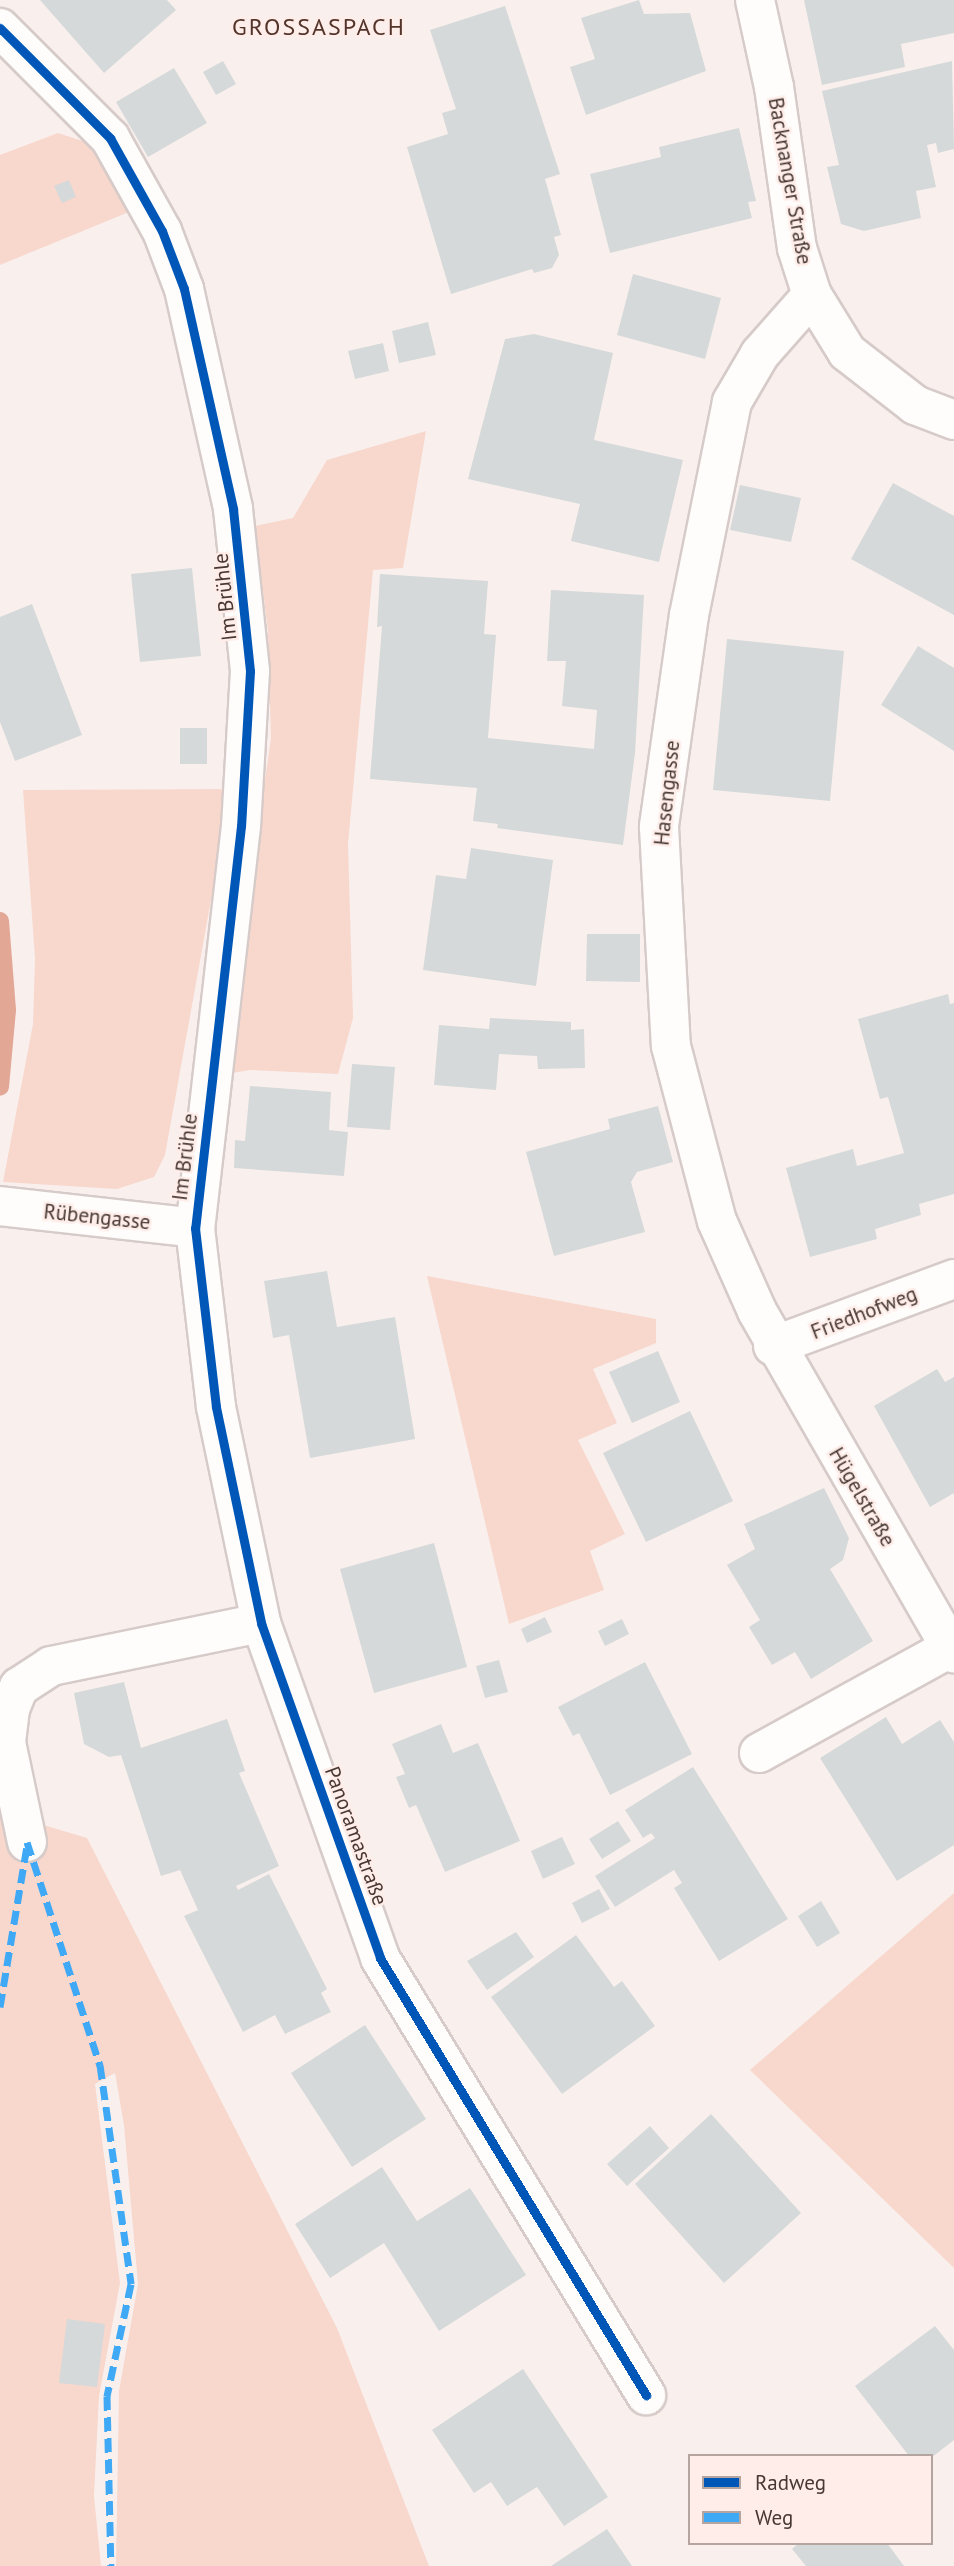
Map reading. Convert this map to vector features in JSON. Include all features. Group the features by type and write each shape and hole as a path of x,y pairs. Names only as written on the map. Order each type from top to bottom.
{"street":[{"name":"Backnanger Straße","path":"755,0 774,87 797,248 812,295 847,352 915,405 954,420"},
{"name":"Im Brühle","path":"0,28 110,138 162,231 184,289 233,509 250,671 241,826 195,1228"},
{"name":"Hasengasse","path":"773,1346 718,1221 671,1046 659,827 689,615 732,402 760,354 812,295"},
{"name":"Rübengasse","path":"10,1207 195,1228"},
{"name":"Panoramastraße","path":"195,1228 203,1408 261,1623 380,1958 646,2395"},
{"name":"Friedhofweg","path":"773,1346 954,1279"},
{"name":"Hügelstraße","path":"759,1753 952,1650 773,1346"},
{"path":"27,1842 6,1742 10,1709 19,1686 51,1666 261,1623"}],"shaded area":[{"path":"58,133 95,145 129,212 0,265 0,155"},
{"path":"426,431 403,568 373,570 348,844 353,1018 338,1074 250,1070 221,1075 271,739 268,631 255,526 293,518 327,460"},
{"path":"231,789 165,1155 154,1177 117,1189 3,1182 33,1024 35,958 23,790"},
{"path":"427,1276 656,1319 656,1343 593,1369 617,1423 578,1440 625,1534 590,1551 604,1590 509,1624"},
{"path":"0,1812 87,1838 337,2328 429,2566 116,2566 119,2391 138,2284 124,2125 115,2073 95,2084 120,2283 99,2396 94,2496 101,2566 0,2566"},
{"path":"954,1893 954,2268 750,2070"}],"building":[{"path":"40,0 167,0 176,10 104,73"},
{"path":"639,0 644,14 690,13 706,71 586,115 570,67 595,59 581,18"},
{"path":"804,0 954,0 954,33 901,44 905,67 822,85"},
{"path":"505,6 560,174 545,179 561,235 554,237 559,255 552,268 534,273 532,269 451,294 407,147 448,134 442,113 456,109 430,30"},
{"path":"223,61 236,84 216,95 203,72"},
{"path":"952,61 954,149 938,153 936,143 927,145 936,187 916,191 921,218 864,231 841,224 827,167 839,165 822,91"},
{"path":"174,68 207,123 148,157 116,102"},
{"path":"739,128 756,201 748,202 752,218 610,253 590,174 661,157 659,147"},
{"path":"69,180 76,197 62,203 54,186"},
{"path":"633,274 721,298 705,359 617,335"},
{"path":"428,322 436,355 399,363 392,331"},
{"path":"534,334 613,353 594,440 683,460 659,562 571,541 580,504 468,479 505,339"},
{"path":"383,343 389,371 355,379 348,351"},
{"path":"893,483 954,516 954,615 851,559"},
{"path":"740,485 801,498 791,542 730,530"},
{"path":"192,568 201,656 140,662 131,574"},
{"path":"380,574 488,581 484,634 496,635 488,738 594,749 597,710 562,706 566,661 547,661 551,590 644,595 635,753 623,845 497,828 498,824 473,821 477,788 370,779 382,626 377,627"},
{"path":"32,604 82,735 15,761 0,722 0,617"},
{"path":"727,639 844,651 830,801 713,790"},
{"path":"918,646 954,668 954,751 881,705"},
{"path":"180,728 207,728 207,764 180,764"},
{"path":"471,848 553,860 536,986 423,970 436,875 466,879"},
{"path":"587,934 640,934 640,982 586,981"},
{"path":"948,994 950,1004 954,1003 954,1194 919,1204 921,1215 875,1229 877,1239 810,1257 786,1168 853,1149 857,1166 904,1153 888,1097 880,1099 858,1019"},
{"path":"490,1018 571,1022 571,1030 584,1029 585,1068 538,1069 537,1056 499,1054 496,1090 434,1085 439,1025 489,1029"},
{"path":"352,1064 395,1067 390,1130 347,1127"},
{"path":"250,1086 331,1092 329,1130 348,1132 344,1176 234,1168 235,1140 245,1141"},
{"path":"658,1106 673,1162 637,1172 631,1182 645,1232 554,1256 526,1152 610,1129 608,1119"},
{"path":"327,1271 337,1327 395,1317 415,1439 310,1458 289,1335 273,1338 264,1281"},
{"path":"658,1351 680,1402 632,1423 609,1372"},
{"path":"937,1369 945,1382 954,1377 954,1493 930,1507 874,1406"},
{"path":"690,1411 733,1501 646,1542 603,1453"},
{"path":"824,1488 849,1538 843,1560 830,1569 873,1641 811,1679 795,1652 772,1665 749,1627 760,1620 727,1565 755,1549 744,1524"},
{"path":"434,1543 467,1667 374,1693 340,1569"},
{"path":"545,1617 552,1632 527,1643 521,1629"},
{"path":"622,1619 629,1634 605,1646 598,1631"},
{"path":"499,1660 508,1692 485,1698 476,1666"},
{"path":"645,1662 692,1754 610,1795 579,1733 573,1736 558,1707"},
{"path":"124,1682 141,1748 227,1719 245,1771 239,1773 279,1866 236,1886 238,1890 269,1874 327,1989 321,1993 331,2012 285,2034 275,2015 243,2032 184,1916 198,1910 180,1870 161,1876 121,1755 109,1757 84,1744 74,1693"},
{"path":"886,1717 902,1744 940,1720 954,1742 954,1845 897,1881 820,1758"},
{"path":"441,1724 453,1753 478,1743 520,1841 445,1872 416,1805 409,1808 396,1777 405,1774 392,1744"},
{"path":"693,1767 788,1919 719,1961 674,1888 682,1883 674,1870 615,1907 595,1876 655,1838 651,1833 643,1838 625,1810"},
{"path":"618,1821 631,1841 602,1859 589,1839"},
{"path":"562,1837 575,1864 543,1879 531,1851"},
{"path":"599,1889 610,1909 582,1923 572,1903"},
{"path":"821,1901 840,1933 817,1947 798,1916"},
{"path":"516,1932 534,1957 487,1990 467,1961"},
{"path":"576,1935 614,1987 622,1981 655,2026 562,2094 491,1997"},
{"path":"365,2025 426,2119 352,2167 291,2073"},
{"path":"711,2114 801,2213 724,2283 635,2184"},
{"path":"650,2126 669,2148 627,2186 607,2164"},
{"path":"382,2167 417,2221 470,2188 526,2275 439,2331 384,2243 330,2278 295,2224"},
{"path":"67,2319 105,2324 97,2387 59,2383"},
{"path":"935,2326 954,2350 954,2440 933,2456 933,2454 907,2454 855,2386"},
{"path":"523,2369 608,2497 564,2526 537,2487 507,2506 491,2482 474,2493 432,2430"},
{"path":"607,2529 632,2566 551,2566"},
{"path":"797,2545 888,2545 904,2566 806,2566 792,2549"}],"waterway":[{"path":"0,921 7,1010 0,1087"}],"marked path":[{"path":"27,1842 100,2065 131,2284 107,2396 111,2566"},
{"path":"0,2007 27,1846"}],"cycle path":[{"path":"0,28 110,138 162,231 184,289 233,509 250,671 241,826 195,1228 216,1407 261,1623 380,1958 646,2395"}],"district":[{"name":"GROSSASPACH","path":"319,27"}]}
